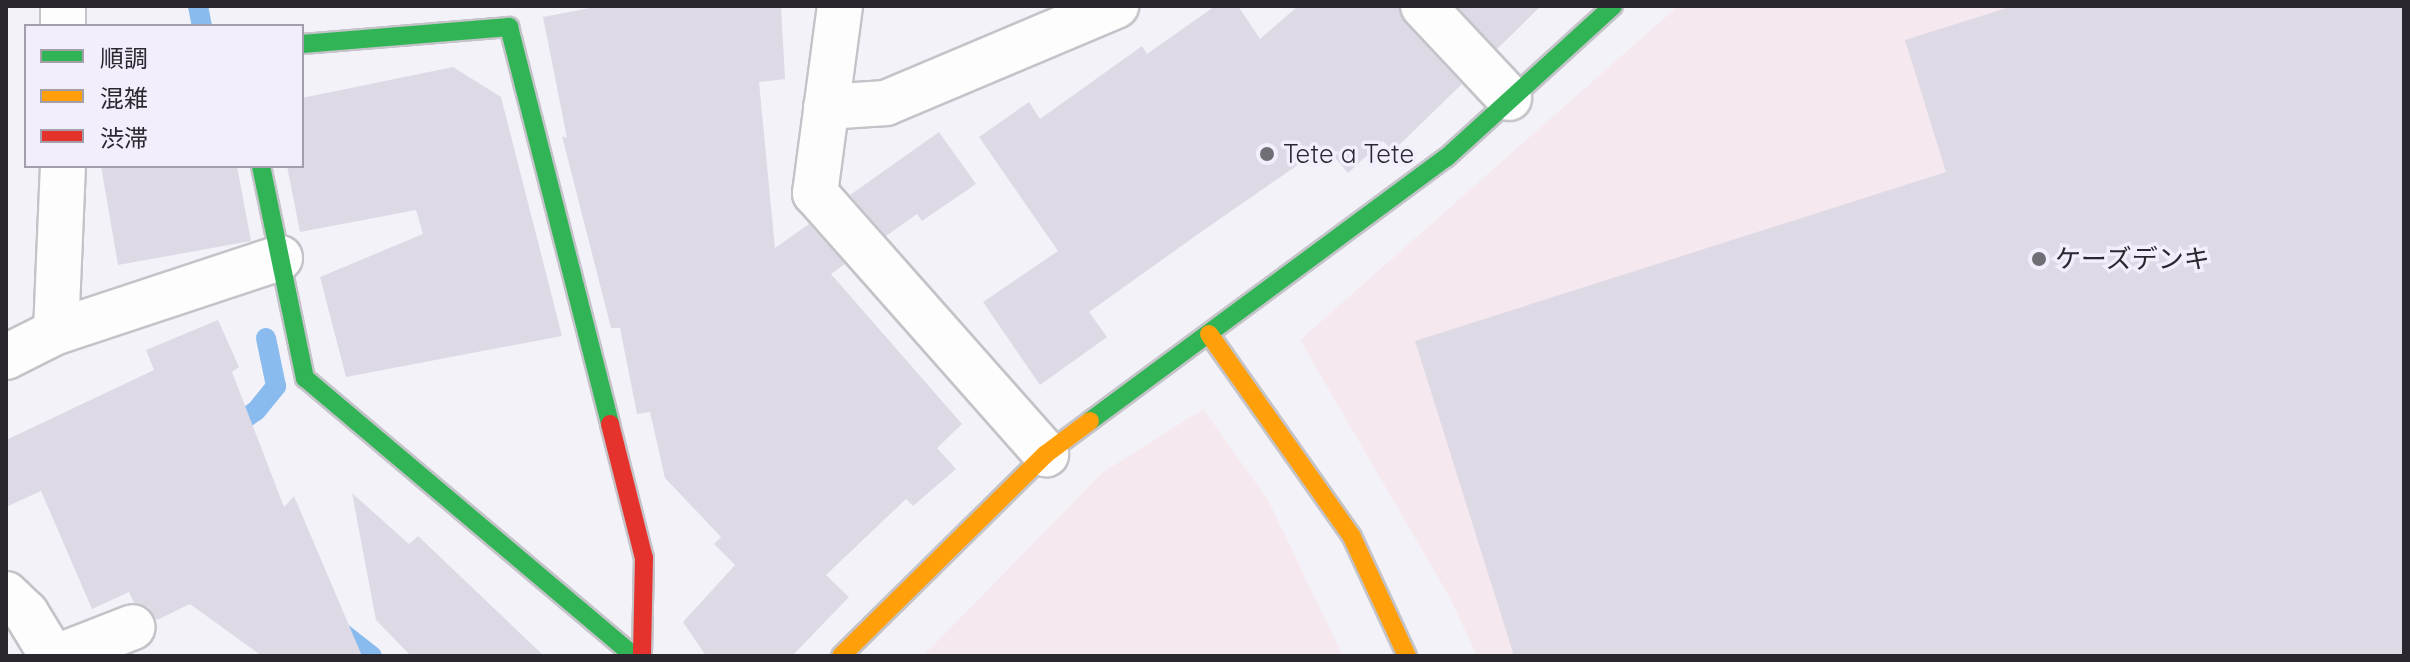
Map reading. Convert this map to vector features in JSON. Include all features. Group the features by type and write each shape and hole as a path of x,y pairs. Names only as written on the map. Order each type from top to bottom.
{"street":[{"path":"840,6 815,193 1046,454"},
{"path":"826,107 886,103 1116,6"},
{"path":"1423,6 1509,98"},
{"path":"841,656 1046,454 1446,158 1613,6"},
{"path":"304,44 509,27 644,558 642,656"},
{"path":"56,332 63,168"},
{"path":"261,168 305,378 634,656"},
{"path":"6,357 56,332 280,258"},
{"path":"1209,334 1352,537 1407,656"},
{"path":"6,594 26,613 52,656"},
{"path":"59,656 133,627"}],"shaded area":[{"name":"ケーズデンキ","path":"1678,6 2404,6 2404,656 1477,656 1450,598 1300,340"},
{"path":"1203,409 1268,500 1343,656 923,656 1102,473"}],"building":[{"path":"600,6 781,6 785,79 759,82 775,248 809,224 845,264 831,274 962,424 937,448 956,469 913,506 906,499 826,575 849,597 792,656 706,656 683,622 735,565 714,544 721,537 665,478 650,412 637,414 620,328 611,328 562,136 567,138 543,17"},
{"path":"1215,6 1238,6 1260,39 1298,6 1399,6 1405,23 1462,84 1393,151 1383,141 1348,173 1325,146 1201,232 1089,312 1107,337 1040,385 983,302 1058,251 979,137 1029,102 1040,119 1142,46 1147,54"},
{"path":"1457,6 1541,6 1497,49"},
{"name":"ケーズデンキ","path":"2013,6 2404,6 2404,656 1514,656 1415,341 1946,172 1905,40"},
{"path":"453,67 501,97 562,336 346,377 320,277 423,234 416,210 300,232 287,168 304,168 304,98"},
{"path":"939,132 976,184 922,221 917,214 886,236 850,195"},
{"path":"101,168 237,168 251,241 118,265"},
{"path":"218,320 239,367 232,372 284,507 294,496 362,656 262,656 190,604 157,620 148,607 134,603 129,592 92,609 41,491 6,507 6,440 154,370 146,350"},
{"path":"352,493 409,544 418,536 544,656 411,656 376,620"}],"waterway":[{"path":"198,6 202,24"},
{"path":"227,431 256,411 276,386 266,338"},
{"path":"335,627 372,656"}],"traffic: fast":[{"path":"1090,421 1446,158 1613,6"},
{"path":"304,44 509,27 610,424"},
{"path":"261,168 305,378 634,656"}],"traffic: slow":[{"path":"1209,334 1352,537 1407,656"},
{"path":"841,656 1046,454 1090,421"}],"traffic: jam":[{"path":"610,424 644,558 642,656"}],"place":[{"name":"Tete a Tete","path":"1267,154"},
{"name":"ケーズデンキ","path":"2039,259"}]}
